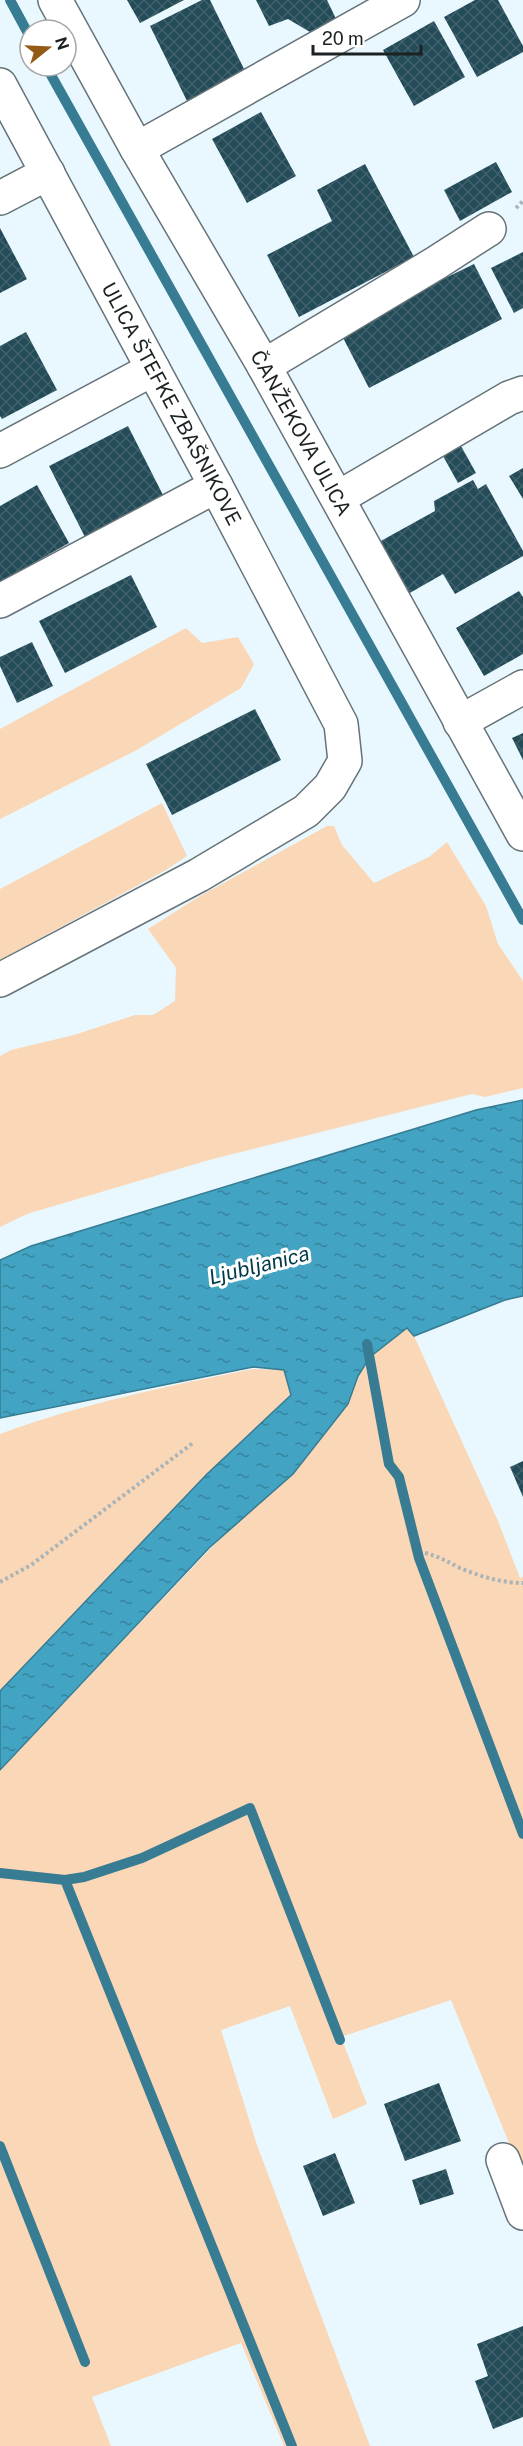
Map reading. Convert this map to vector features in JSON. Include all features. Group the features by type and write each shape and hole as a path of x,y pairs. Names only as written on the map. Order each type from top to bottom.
{"street":[{"name":"ČANŽEKOVA ULICA","path":"55,0 137,149 264,366 523,834"},
{"path":"137,149 403,0"},
{"name":"ULICA ŠTEFKE ZBAŠNIKOVE","path":"0,85 341,724 345,761 330,787 306,811 199,875 0,980"},
{"path":"0,198 48,173"},
{"path":"264,366 489,229"},
{"path":"0,451 153,369"},
{"path":"338,498 509,398 523,393"},
{"path":"0,600 216,486"},
{"path":"460,722 523,687"},
{"path":"503,2160 523,2213"}],"path":[{"path":"0,1582 31,1565 193,1443"},
{"path":"425,1553 435,1555 460,1568 508,1583 523,1583"}],"shaded area":[{"path":"186,628 202,643 238,637 254,664 241,688 135,751 0,819 0,729"},
{"path":"162,803 187,856 166,870 0,960 0,889"},
{"path":"327,826 334,826 342,845 374,883 429,857 447,842 486,906 498,944 523,981 523,1088 485,1097 472,1094 209,1160 27,1214 0,1227 0,1056 11,1050 74,1035 135,1015 153,1015 175,1001 176,968 148,929 200,896"},
{"path":"407,1328 414,1336 498,1521 520,1578 523,1577 523,2178 451,2000 341,2037 367,2104 333,2119 290,2006 221,2030 257,2145 370,2446 284,2446 241,2343 92,2397 111,2446 0,2446 0,1770 348,1404 358,1376 370,1357"},
{"path":"253,1369 284,1370 291,1395 207,1474 0,1691 0,1434 93,1405"}],"water":[{"name":"Ljubljanica","path":"523,1100 523,1296 505,1300 414,1336 407,1328 370,1357 358,1376 348,1404 293,1474 209,1548 0,1770 0,1691 207,1474 291,1395 284,1370 253,1367 0,1418 0,1260 31,1246 476,1110"}],"building":[{"path":"127,0 184,0 140,23"},
{"path":"202,0 210,0 246,73 187,101 150,26"},
{"path":"256,0 327,0 338,23 315,35 288,19 269,26"},
{"path":"475,0 498,0 523,46 523,52 477,77 444,17"},
{"path":"434,21 465,77 414,106 383,50"},
{"path":"261,112 296,176 247,203 212,139"},
{"path":"496,162 512,192 460,221 444,190"},
{"path":"365,164 414,257 299,317 267,255 332,221 317,190"},
{"path":"0,228 27,279 0,293"},
{"path":"523,252 523,308 514,313 491,268"},
{"path":"474,264 502,319 369,388 339,330"},
{"path":"26,332 57,390 2,419 0,416 0,346"},
{"path":"128,426 165,499 86,539 49,466"},
{"path":"456,437 476,473 458,483 438,447"},
{"path":"523,468 523,499 509,476"},
{"path":"473,480 478,489 486,484 523,551 523,556 455,594 443,574 408,594 379,542 435,511 434,501"},
{"path":"37,485 69,543 0,582 0,506"},
{"path":"131,575 157,627 65,673 39,621"},
{"path":"519,591 523,597 523,654 484,676 456,628"},
{"path":"32,642 53,686 17,703 0,666 0,657"},
{"path":"255,709 281,760 172,815 146,764"},
{"path":"523,733 523,760 512,738"},
{"path":"523,1461 523,1497 510,1467"},
{"path":"439,2083 461,2141 405,2161 384,2104"},
{"path":"335,2153 355,2203 323,2216 303,2166"},
{"path":"446,2169 454,2194 420,2205 412,2180"},
{"path":"523,2326 523,2417 493,2429 475,2381 488,2376 477,2344"}],"waterway":[{"path":"10,0 20,18"},
{"path":"53,78 523,920"},
{"path":"367,1344 389,1464 399,1477 419,1558 523,1834"},
{"path":"0,1873 65,1880 84,1877 142,1858 250,1808 340,2040"},
{"path":"65,1880 292,2446"},
{"path":"0,2146 85,2362"}]}
